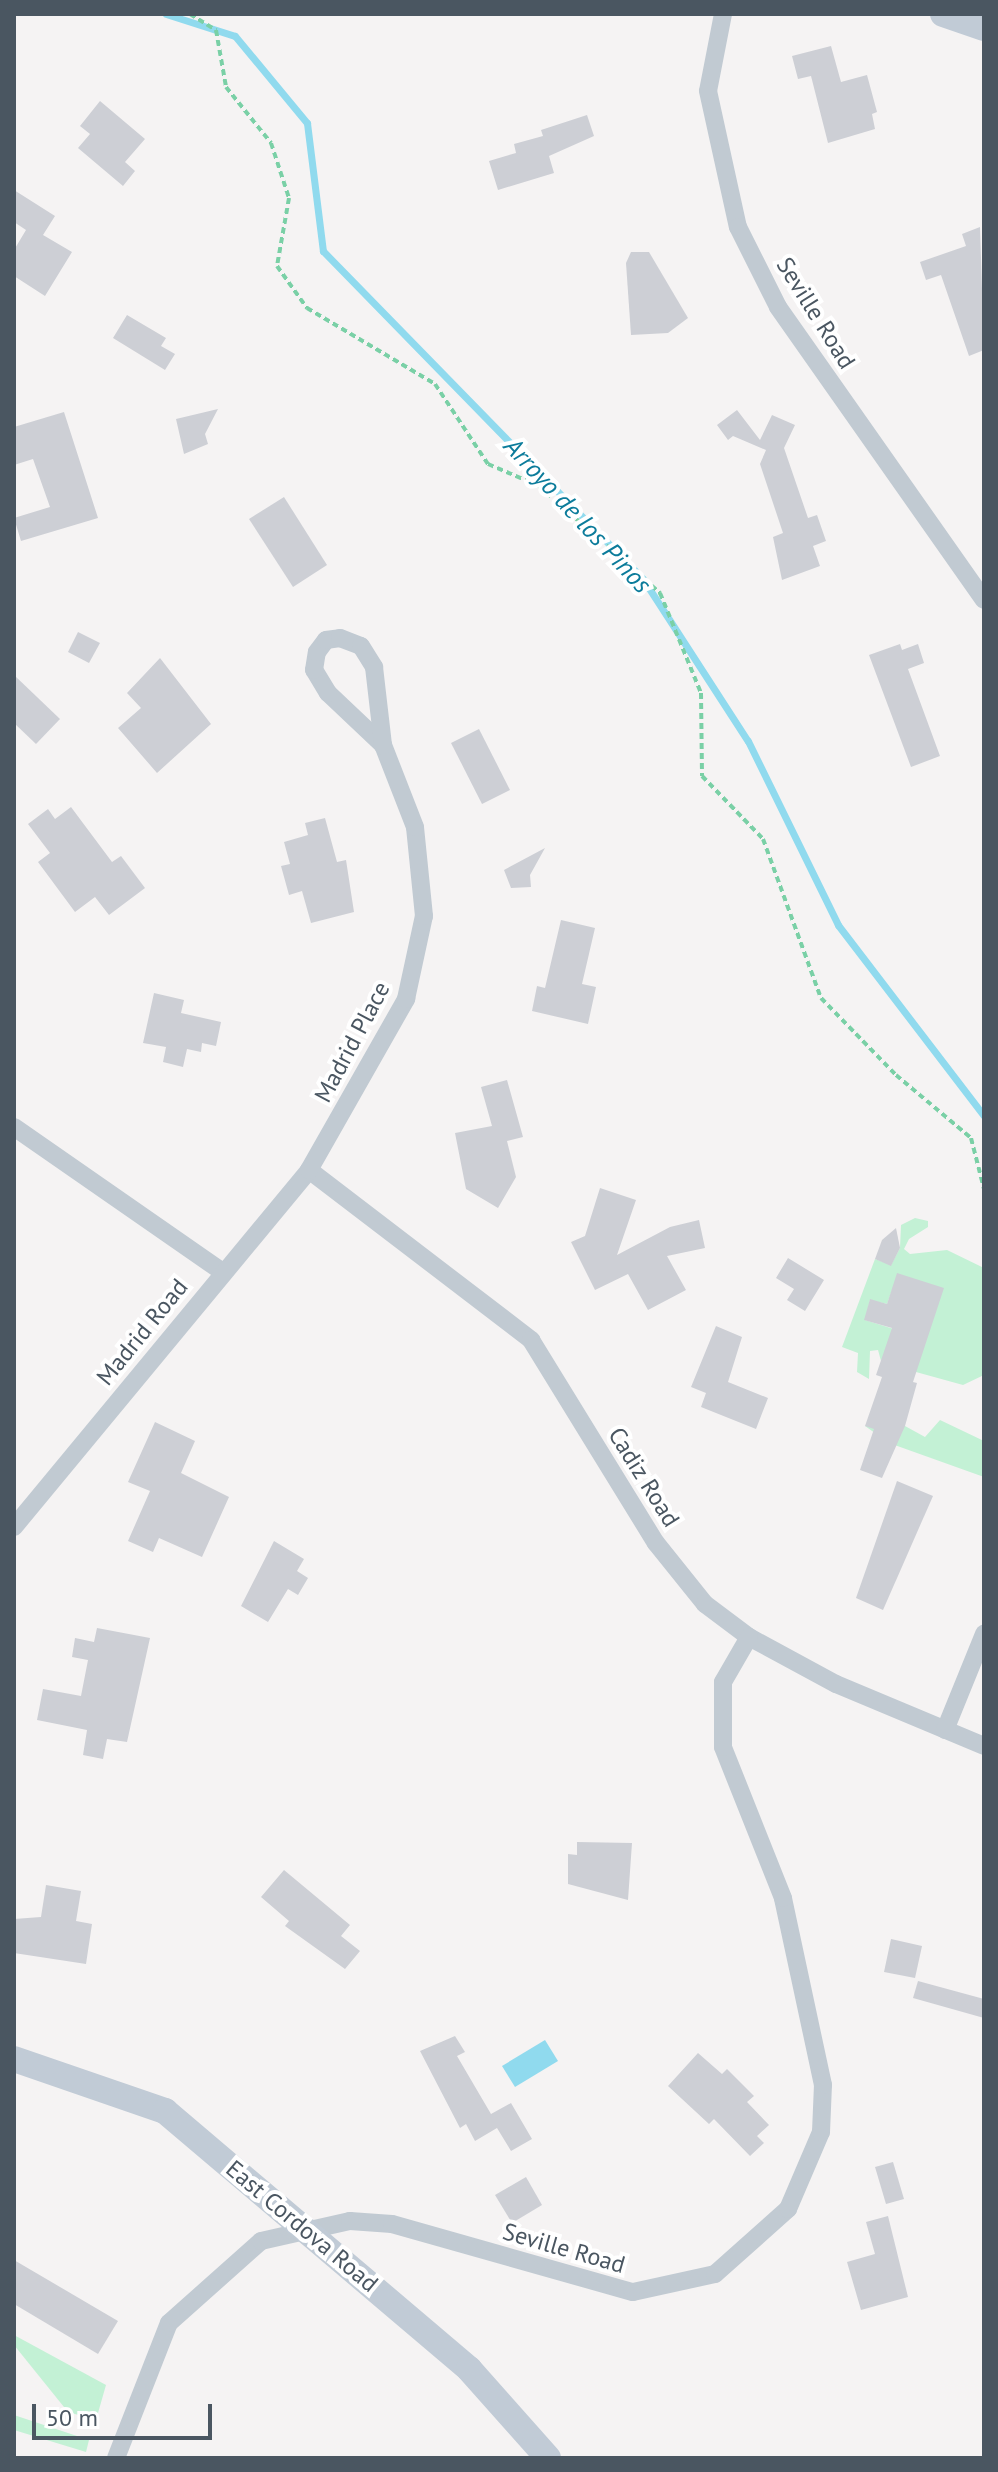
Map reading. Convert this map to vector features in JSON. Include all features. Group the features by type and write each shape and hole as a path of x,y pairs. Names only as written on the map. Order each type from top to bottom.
{"street":[{"name":"Seville Road","path":"723,14 708,91 738,227 778,307 984,600"},
{"path":"943,14 984,28"},
{"name":"Madrid Place","path":"309,1170 406,999 417,959 422,871 415,827 383,745 374,667 361,646 340,638 326,640 317,652 314,670 328,693 383,745"},
{"path":"14,1127 223,1272"},
{"name":"Madrid Road","path":"14,1527 309,1170"},
{"name":"Cadiz Road","path":"309,1170 531,1340 656,1543 705,1604 749,1637 836,1684 984,1746"},
{"path":"945,1730 984,1634"},
{"name":"Seville Road","path":"116,2458 169,2323 261,2241 305,2228 350,2221 392,2224 633,2292 715,2274 788,2209 821,2132 823,2085 783,1898 723,1747 723,1682 749,1637"},
{"name":"East Cordova Road","path":"14,2059 165,2111 478,2377 548,2458"}],"path":[{"path":"190,14 216,30 226,87 271,143 289,198 277,266 307,308 435,384 488,464 539,486 660,593 701,693 702,776 763,839 821,998 896,1075 971,1138 984,1189"}],"green space":[{"path":"915,1218 928,1221 928,1227 909,1239 904,1249 910,1254 947,1250 984,1268 984,1375 963,1385 916,1372 892,1290 887,1304 870,1300 865,1320 897,1330 881,1361 878,1350 870,1351 869,1379 857,1372 858,1353 842,1347 875,1259 891,1265 900,1248 901,1225"},
{"path":"940,1420 984,1441 984,1477 889,1443 865,1426 905,1426 925,1437"},
{"path":"14,2335 106,2385 96,2420 68,2412 14,2345"},
{"path":"14,2415 89,2440 86,2452 14,2430"}],"water":[{"path":"545,2040 558,2061 515,2087 502,2066"}],"building":[{"path":"831,46 841,82 867,75 877,112 872,114 875,129 828,143 811,76 798,79 792,56"},
{"path":"100,101 145,139 125,162 135,171 123,186 78,148 90,134 80,126"},
{"path":"587,115 594,136 549,156 554,173 498,190 489,161 516,153 514,144 543,136 541,130"},
{"path":"14,190 55,216 43,235 72,252 45,296 14,276 14,250 26,230 14,222"},
{"path":"980,227 984,350 969,356 941,275 926,280 920,262 966,246 962,234"},
{"path":"631,252 649,252 688,318 668,333 631,335 626,263"},
{"path":"127,315 166,338 161,346 175,354 165,370 113,338"},
{"path":"218,409 205,434 208,444 184,454 176,419"},
{"path":"737,410 760,440 772,415 795,425 784,448 808,518 817,515 826,541 813,546 820,566 782,580 773,537 783,533 760,464 766,450 733,436 728,440 717,425"},
{"path":"64,412 98,518 21,541 14,518 50,507 33,459 14,465 14,427"},
{"path":"284,497 327,565 293,587 249,519"},
{"path":"78,632 100,643 89,663 68,652"},
{"path":"900,644 902,650 918,644 924,663 908,669 940,756 911,767 869,655"},
{"path":"160,658 211,724 157,773 118,728 141,708 127,693"},
{"path":"14,675 60,719 36,744 14,723"},
{"path":"479,729 510,790 482,804 451,743"},
{"path":"71,807 112,862 121,856 145,888 109,915 95,897 75,912 38,862 50,853 28,824 48,809 55,819"},
{"path":"325,818 337,862 346,860 354,912 311,923 302,891 289,895 281,866 290,864 284,842 308,835 305,823"},
{"path":"545,848 530,875 531,887 511,888 504,870"},
{"path":"561,920 595,928 582,984 596,987 588,1024 532,1011 537,986 545,988"},
{"path":"154,993 184,1000 181,1013 221,1022 216,1046 202,1043 201,1052 187,1049 183,1067 163,1062 166,1047 143,1043"},
{"path":"507,1080 523,1137 507,1141 516,1177 498,1208 466,1189 455,1133 492,1126 481,1087"},
{"path":"600,1188 636,1200 617,1255 670,1227 699,1220 705,1248 667,1256 686,1290 648,1310 628,1274 595,1290 571,1242 585,1236"},
{"path":"896,1228 900,1248 891,1266 875,1259 882,1240"},
{"path":"788,1258 824,1280 805,1311 787,1300 794,1289 776,1278"},
{"path":"897,1273 944,1288 913,1382 917,1383 905,1426 882,1478 860,1470 874,1429 865,1426 882,1377 876,1375 892,1328 864,1320 870,1299 887,1304"},
{"path":"716,1326 742,1337 728,1382 768,1398 756,1429 701,1407 706,1393 691,1387"},
{"path":"155,1422 195,1441 181,1473 229,1497 202,1557 159,1538 153,1552 128,1541 150,1491 128,1482"},
{"path":"897,1481 933,1496 883,1610 856,1598"},
{"path":"274,1541 304,1559 297,1571 308,1578 298,1595 288,1589 268,1622 241,1606"},
{"path":"97,1628 150,1638 127,1742 107,1739 103,1759 83,1755 87,1730 37,1720 43,1689 81,1696 88,1660 72,1657 75,1638 94,1642"},
{"path":"577,1842 632,1843 628,1900 568,1884 568,1854 577,1855"},
{"path":"284,1870 350,1925 341,1936 360,1951 345,1969 285,1926 289,1921 261,1897"},
{"path":"46,1885 81,1891 76,1921 92,1924 86,1964 14,1953 14,1919 41,1917"},
{"path":"891,1939 922,1946 915,1978 884,1972"},
{"path":"918,1981 984,1999 984,2018 913,1998"},
{"path":"455,2036 465,2052 457,2056 491,2114 511,2103 532,2139 511,2151 497,2128 475,2141 466,2124 460,2128 420,2051"},
{"path":"698,2053 722,2074 727,2069 754,2096 747,2102 769,2125 757,2136 764,2143 750,2156 714,2119 709,2124 668,2086"},
{"path":"893,2162 904,2199 886,2204 875,2167"},
{"path":"526,2177 542,2205 512,2223 495,2195"},
{"path":"888,2216 908,2297 861,2310 847,2262 875,2254 866,2222"},
{"path":"14,2260 118,2321 98,2354 14,2304"}],"waterway":[{"name":"Arroyo de los Pinos","path":"166,14 235,36 307,123 323,251 643,579 748,741 838,925 984,1116"}]}
